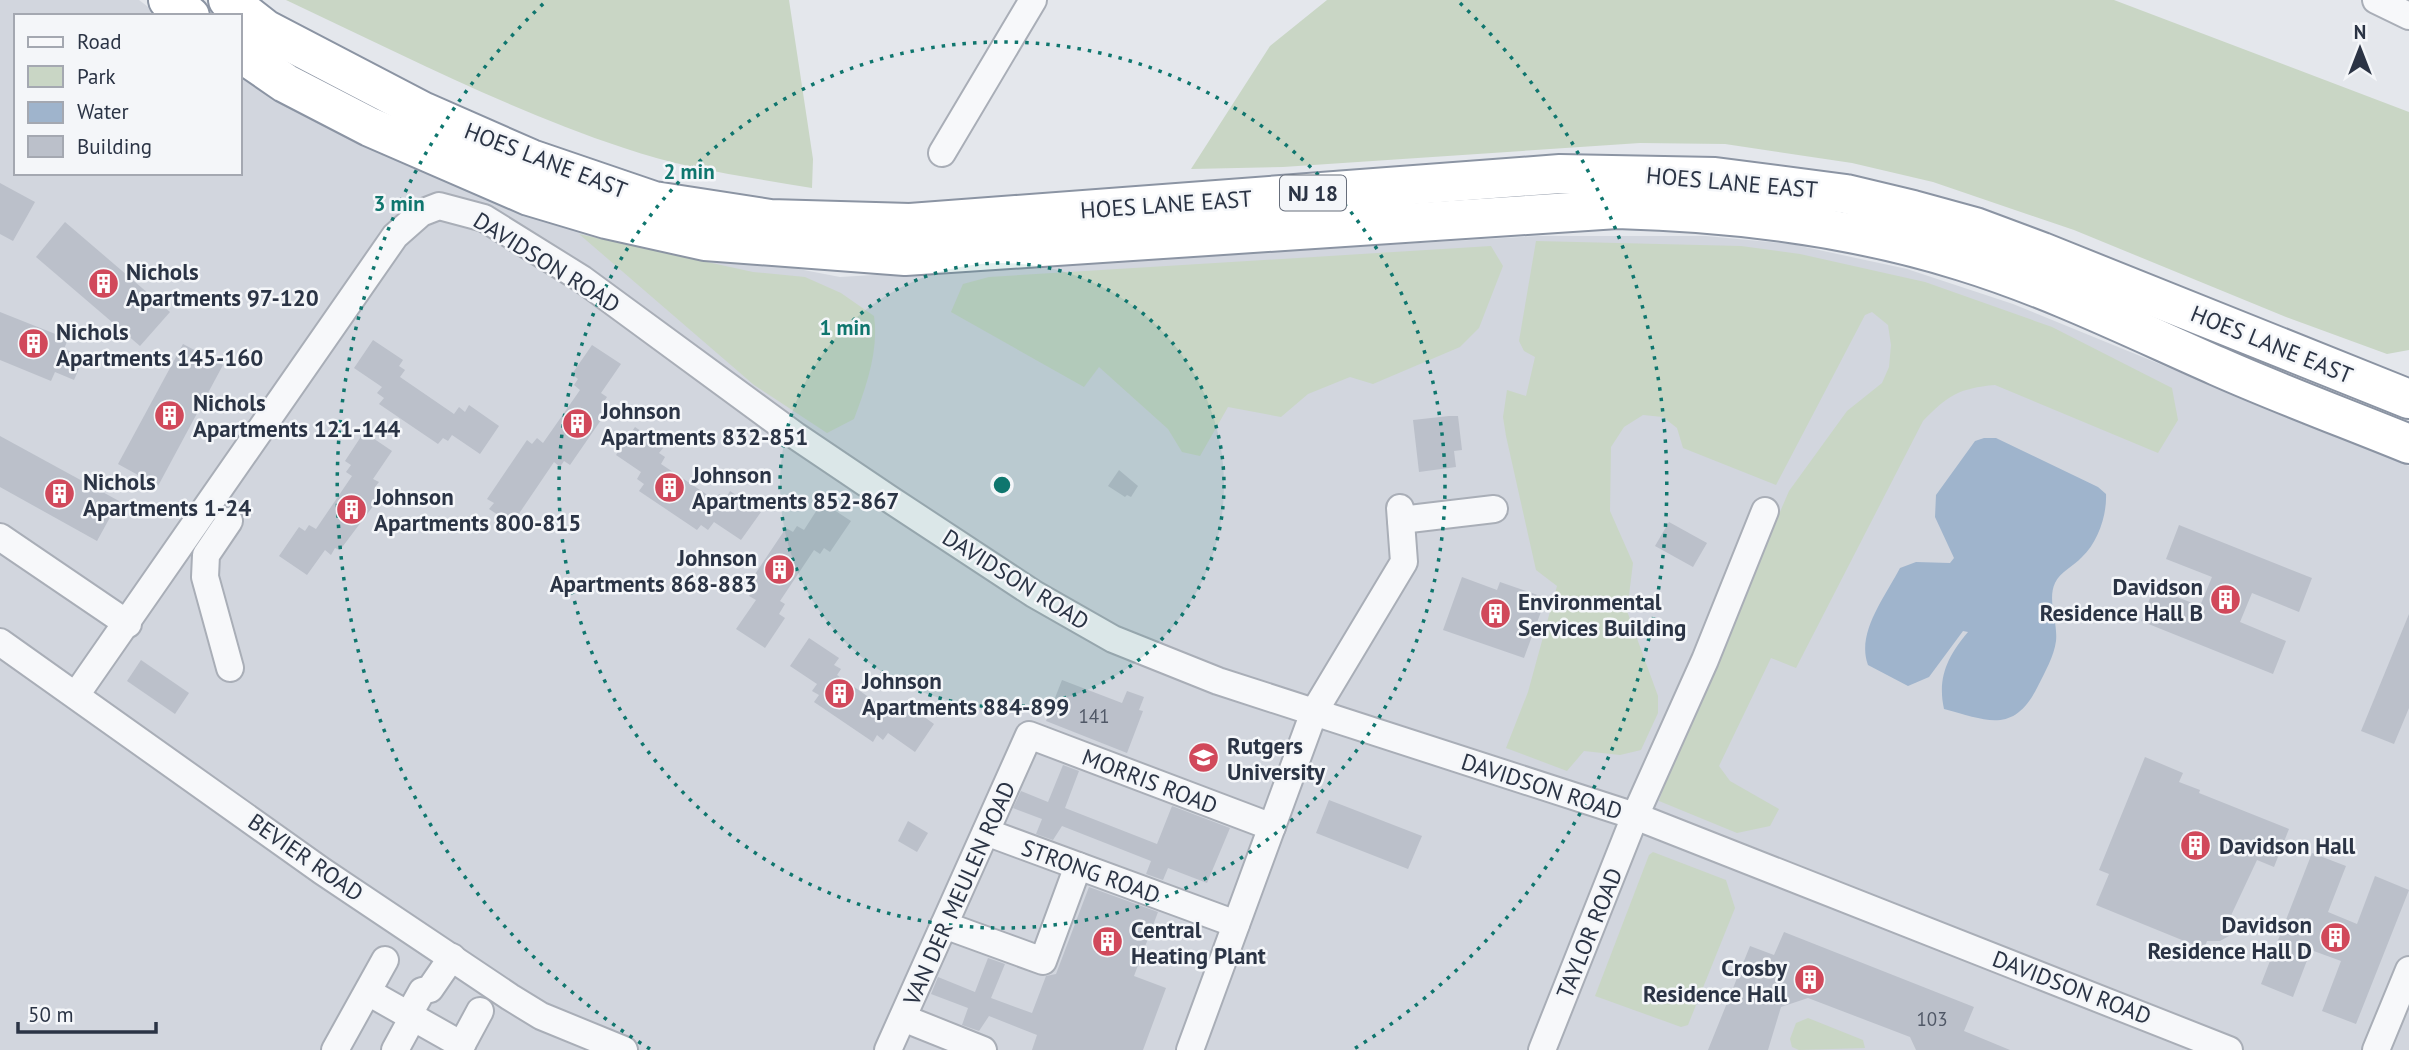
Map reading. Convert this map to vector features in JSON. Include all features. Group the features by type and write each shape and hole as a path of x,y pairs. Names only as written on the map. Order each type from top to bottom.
{"highway":[{"path":"169,0 187,14"},
{"name":"HOES LANE EAST","path":"228,0 265,29 424,112 531,159 654,201 770,219 910,223 1560,174 1642,173 1778,183 1846,194 1975,227 2409,399"},
{"name":"HOES LANE EAST","path":"242,53 285,83 370,127 529,196 606,219 705,241 905,256 1617,209 1689,210 1767,218 1839,230 1916,248 2018,280 2409,444"}],"street":[{"path":"942,153 1033,0"},
{"path":"2375,0 2409,16"},
{"name":"DAVIDSON ROAD","path":"76,695 396,236 421,213 439,206 452,207 484,218 582,279 796,436 1034,594 1113,639 1218,681 1636,816 2199,1044 2229,1050"},
{"path":"1190,1050 1314,712 1404,562 1400,514 1493,509"},
{"name":"TAYLOR ROAD","path":"1542,1050 1636,816 1705,660 1765,511"},
{"path":"229,521 206,555 205,577 230,668"},
{"path":"0,537 128,624"},
{"name":"BEVIER ROAD","path":"0,642 322,871 541,1016 624,1050"},
{"name":"MORRIS ROAD","path":"1029,735 1272,827"},
{"name":"VAN DER MEULEN ROAD","path":"888,1050 1029,735"},
{"name":"STRONG ROAD","path":"986,832 1236,924"},
{"path":"944,925 1043,961 1078,866"},
{"path":"395,1050 413,1017 424,1013 433,996 430,989 452,957"},
{"path":"335,1050 385,960"},
{"path":"2376,1050 2409,970"},
{"path":"368,992 460,1047 480,1012"},
{"path":"903,1018 984,1050"}],"shaded area":[{"name":"Rutgers University","path":"0,0 139,0 157,14 14,14 14,175 242,175 242,71 599,231 840,277 1538,236 1706,236 1791,244 1907,269 2013,304 2409,466 2409,1050 0,1050"}],"green space":[{"path":"286,0 789,0 813,159 812,188 670,162 580,133 453,79"},
{"path":"1327,0 2114,0 2409,112 2409,350 2387,354 2286,317 2074,230 1933,182 1852,163 1725,144 1640,143 1283,167 1191,169 1270,46"},
{"path":"579,234 753,272 805,277 841,293 874,316 873,356 854,419 827,433 754,385"},
{"path":"1536,241 1741,246 1800,254 1925,282 2052,327 2172,388 2178,420 2158,453 1995,385 1963,391 1947,399 1932,412 1923,421 1796,668 1771,658 1719,766 1730,781 1779,809 1770,826 1737,833 1659,801 1669,769 1789,491 1847,411 1882,383 1889,367 1891,345 1888,325 1872,312 1865,315 1776,485 1683,448 1677,428 1663,417 1643,415 1624,427 1611,447 1610,511 1633,563 1627,611 1658,696 1658,713 1641,750 1620,755 1584,751 1567,771 1506,748 1528,692 1557,586 1536,570 1503,417 1507,390 1526,396 1535,357 1524,351 1519,341"},
{"path":"1491,246 1503,266 1479,328 1460,347 1373,384 1350,377 1308,394 1281,417 1228,407 1200,456 1182,452 1168,429 1099,367 1084,387 951,312 963,284 989,277"},
{"path":"1653,852 1726,880 1735,908 1688,1025 1681,1027 1595,996 1649,855"},
{"path":"1808,1018 1863,1040 1865,1048 1799,1050 1792,1047 1790,1039 1796,1023"}],"water":[{"path":"1996,438 2098,487 2106,494 2103,519 2093,544 2055,583 2052,604 2056,641 2046,670 2020,712 1999,720 1987,720 1944,709 1942,687 1946,667 1968,632 1963,631 1929,677 1908,686 1868,665 1865,653 1874,615 1900,568 1916,562 1950,563 1954,558 1935,517 1936,495 1975,441"}],"building":[{"path":"0,183 35,202 13,241 0,234"},
{"name":"Nichols Apartments 97-120","path":"65,222 170,312 140,346 36,257"},
{"name":"Nichols Apartments 145-160","path":"0,312 68,339 64,349 84,357 74,380 55,372 51,381 0,360"},
{"path":"373,340 403,360 399,366 405,370 400,377 454,414 459,407 465,412 469,405 499,426 480,454 452,435 448,441 443,438 438,444 379,404 384,398 377,393 382,387 354,368"},
{"name":"Nichols Apartments 121-144","path":"183,344 223,365 158,486 118,464"},
{"name":"Johnson Apartments 832-851","path":"592,345 621,364 601,393 607,397 603,403 610,407 570,465 564,461 560,467 554,462 512,524 489,509 494,503 487,499 527,440 532,444 537,438 543,443 580,390 574,385 578,379 572,374"},
{"path":"1458,416 1462,450 1454,451 1456,467 1419,472 1413,420"},
{"name":"Johnson Apartments 852-867","path":"635,427 664,447 659,453 665,457 661,464 715,500 719,494 726,498 730,491 761,512 741,540 714,522 708,530 701,525 697,530 639,491 644,484 637,479 641,472 616,455"},
{"name":"Johnson Apartments 800-815","path":"364,432 392,451 373,479 379,482 375,487 383,493 340,550 335,548 331,555 325,550 307,575 279,556 299,527 305,531 309,525 316,529 352,476 346,472 351,465 345,461"},
{"name":"Nichols Apartments 1-24","path":"0,436 119,501 97,541 0,487"},
{"path":"1119,470 1138,486 1131,497 1125,497 1108,486"},
{"name":"Johnson Apartments 868-883","path":"822,502 851,521 830,552 824,548 820,554 814,550 780,601 785,604 779,614 785,618 765,648 736,629 756,600 749,596 753,590 747,586 786,528 793,532 797,526 804,530"},
{"path":"1669,522 1707,543 1693,567 1655,546"},
{"name":"Davidson Residence Hall B","path":"2179,525 2312,578 2299,612 2252,593 2240,622 2286,641 2273,674 2141,621 2154,588 2200,606 2212,577 2166,559"},
{"name":"Environmental Services Building","path":"1462,577 1497,590 1500,582 1546,598 1524,658 1443,630"},
{"path":"2409,614 2409,708 2394,744 2361,731"},
{"name":"Johnson Apartments 884-899","path":"809,638 839,658 834,665 841,669 837,675 890,712 894,705 901,710 905,703 934,724 915,752 888,733 883,740 877,735 873,742 814,702 819,695 812,691 817,684 790,666"},
{"path":"141,660 189,693 175,714 127,681"},
{"path":"1062,680 1122,703 1127,691 1144,697 1139,710 1143,711 1127,753 1046,721"},
{"name":"Davidson Hall","path":"2145,757 2183,773 2179,782 2200,790 2199,793 2289,829 2274,867 2257,860 2227,924 2235,927 2229,936 2220,941 2207,941 2204,949 2096,905 2109,874 2099,870"},
{"path":"1063,765 1079,771 1065,808 1157,844 1172,806 1230,828 1207,883 1168,868 1163,880 1146,874 1151,861 1062,826 1053,840 1036,834 1042,819 1013,808 1021,791 1048,802"},
{"path":"1329,800 1422,836 1408,869 1316,833"},
{"path":"908,821 928,833 917,852 898,841"},
{"name":"Davidson Residence Hall D","path":"2312,853 2346,866 2328,912 2357,924 2375,876 2409,890 2356,1024 2322,1011 2341,961 2311,950 2293,997 2261,984"},
{"name":"Central Heating Plant","path":"1089,887 1158,912 1134,976 1166,988 1143,1050 1032,1050 1037,1035 989,1016 979,1031 962,1025 968,1008 931,994 938,977 975,992 988,958 1005,964 991,998 1032,1013 1046,976 1056,974"},
{"path":"1784,932 1974,1007 1964,1031 2010,1050 1916,1050 1910,1037 1808,998 1781,1007 1768,1050 1708,1050 1750,946 1774,955"}],"place":[{"name":"Nichols Apartments 97-120","path":"103,284"},
{"name":"Nichols Apartments 145-160","path":"33,344"},
{"name":"Nichols Apartments 121-144","path":"170,415"},
{"name":"Johnson Apartments 832-851","path":"578,423"},
{"name":"Johnson Apartments 852-867","path":"669,487"},
{"name":"Nichols Apartments 1-24","path":"60,494"},
{"name":"Johnson Apartments 800-815","path":"351,509"},
{"name":"Johnson Apartments 868-883","path":"780,570"},
{"name":"Davidson Residence Hall B","path":"2226,599"},
{"name":"Environmental Services Building","path":"1495,614"},
{"name":"Johnson Apartments 884-899","path":"839,693"},
{"name":"Rutgers University","path":"1204,758"},
{"name":"Davidson Hall","path":"2196,845"},
{"name":"Davidson Residence Hall D","path":"2335,937"},
{"name":"Central Heating Plant","path":"1108,942"},
{"name":"Crosby Residence Hall","path":"1810,980"}]}
